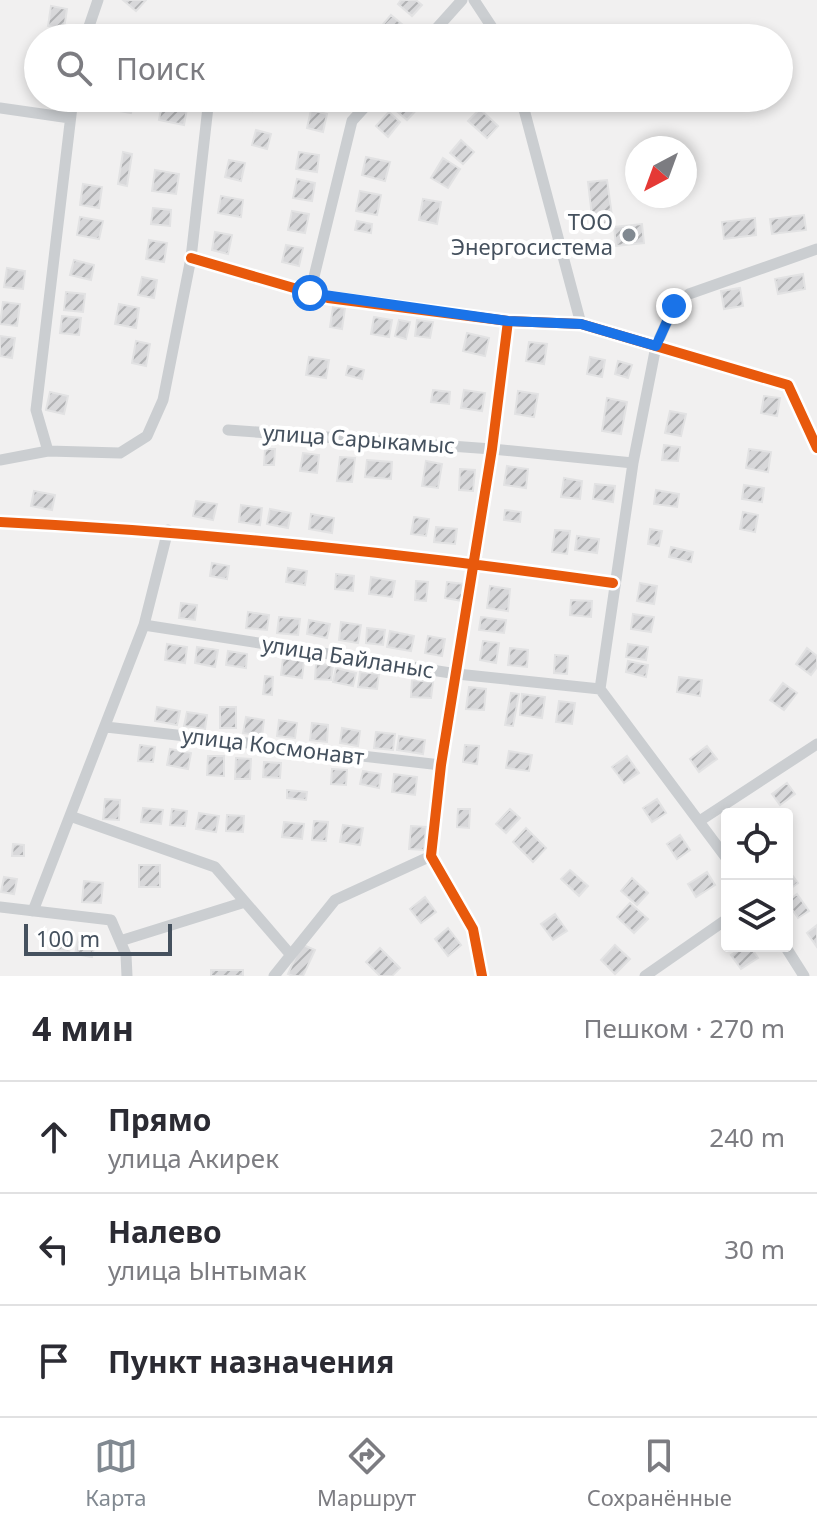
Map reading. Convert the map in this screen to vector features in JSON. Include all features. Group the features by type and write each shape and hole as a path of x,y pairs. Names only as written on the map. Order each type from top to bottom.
{"street":[{"path":"90,24 98,0"},
{"path":"441,24 462,0"},
{"path":"474,0 490,24"},
{"path":"0,108 24,111"},
{"path":"28,112 70,118"},
{"path":"48,451 36,410 71,112"},
{"path":"0,460 48,451 120,453 147,436 163,400 191,258 207,112"},
{"path":"310,293 352,121 360,112"},
{"path":"525,112 581,324"},
{"path":"721,850 600,689 613,583 656,346 674,306 689,294 817,249"},
{"path":"191,258 310,293 508,321 581,324 788,385 817,448"},
{"path":"482,976 473,929 431,856 441,765 492,449 508,321"},
{"name":"улица Сарыкамыс","path":"228,430 492,449 633,463"},
{"path":"0,522 168,530 474,563 613,583"},
{"path":"33,911 144,625 168,530"},
{"name":"улица Байланыс","path":"144,625 457,674 600,689"},
{"name":"улица Космонавт","path":"106,727 441,765"},
{"path":"701,820 817,744"},
{"path":"70,816 215,867 290,954"},
{"path":"274,976 335,900 431,856"},
{"path":"120,941 245,902"},
{"path":"0,907 111,920 120,941 127,976"},
{"path":"645,976 721,923"},
{"path":"789,952 804,976"}],"building":[{"path":"123,0 146,0 136,11"},
{"path":"401,0 416,0 422,5 412,16 398,4"},
{"path":"51,6 67,9 65,24 48,24"},
{"path":"391,15 402,24 383,24"},
{"path":"160,112 186,112 184,125 159,120"},
{"path":"311,112 327,114 323,132 307,128"},
{"path":"389,112 400,122 388,137 376,126"},
{"path":"398,112 414,112 407,120"},
{"path":"477,112 483,112 498,126 487,138 468,121"},
{"path":"256,130 271,134 267,149 252,145"},
{"path":"461,140 474,152 463,164 450,153"},
{"path":"123,152 132,154 127,186 118,184"},
{"path":"299,152 319,155 317,172 296,169"},
{"path":"366,157 390,162 385,181 362,175"},
{"path":"443,158 460,169 448,188 431,178"},
{"path":"229,160 245,163 241,181 225,177"},
{"path":"155,170 179,174 176,194 152,191"},
{"path":"297,179 315,183 312,201 293,198"},
{"path":"607,180 613,223 593,225 588,182"},
{"path":"83,184 102,187 99,208 80,205"},
{"path":"360,191 381,195 377,215 356,211"},
{"path":"221,196 243,200 241,217 218,213"},
{"path":"423,199 441,202 437,224 419,220"},
{"path":"153,208 171,210 170,226 151,224"},
{"path":"292,211 309,214 305,233 288,230"},
{"path":"804,215 806,230 772,234 770,219"},
{"path":"80,217 103,221 99,239 77,235"},
{"path":"755,218 756,235 724,239 722,222"},
{"path":"357,221 372,224 371,233 355,230"},
{"name":"ТОО Энергосистема","path":"642,224 644,243 616,246 614,227"},
{"path":"215,232 232,235 228,254 212,250"},
{"path":"149,240 167,243 164,262 146,259"},
{"path":"286,245 303,248 299,266 282,262"},
{"path":"74,260 94,265 91,280 70,275"},
{"path":"7,268 25,271 23,289 4,287"},
{"path":"803,274 805,289 778,294 775,279"},
{"path":"142,277 157,280 154,298 138,295"},
{"path":"740,288 743,306 724,309 721,291"},
{"path":"66,292 85,294 83,312 64,310"},
{"path":"3,302 20,304 17,326 0,324"},
{"path":"119,304 139,308 136,328 115,324"},
{"path":"333,307 345,308 342,329 330,327"},
{"path":"62,316 81,318 79,335 60,333"},
{"path":"374,317 392,320 389,337 371,334"},
{"path":"399,320 410,322 406,339 395,336"},
{"path":"417,320 433,322 430,338 415,336"},
{"path":"467,333 489,338 485,356 463,351"},
{"path":"0,336 15,338 12,358 0,356"},
{"path":"136,341 150,344 146,366 132,363"},
{"path":"529,342 547,344 544,364 526,361"},
{"path":"309,357 329,360 326,378 306,375"},
{"path":"590,357 605,360 602,377 587,374"},
{"path":"618,361 632,365 628,378 615,374"},
{"path":"348,366 364,370 362,379 346,375"},
{"path":"433,390 450,392 449,404 431,402"},
{"path":"464,390 485,393 482,411 461,408"},
{"path":"518,391 538,394 534,417 515,414"},
{"path":"50,392 68,396 64,414 46,410"},
{"path":"764,396 780,398 777,416 761,413"},
{"path":"607,398 627,402 621,434 602,431"},
{"path":"670,411 686,414 681,436 665,433"},
{"path":"664,445 680,447 678,461 662,460"},
{"path":"265,449 275,449 274,465 264,465"},
{"path":"749,449 771,452 768,472 746,468"},
{"path":"303,453 319,455 317,473 300,471"},
{"path":"340,457 355,458 352,482 337,481"},
{"path":"367,460 392,462 391,479 365,477"},
{"path":"426,461 442,464 438,488 422,486"},
{"path":"507,466 528,469 526,488 504,485"},
{"path":"460,469 475,470 473,491 459,490"},
{"path":"564,478 582,481 580,499 561,497"},
{"path":"595,484 615,486 613,502 593,499"},
{"path":"744,485 764,488 762,502 742,499"},
{"path":"656,490 679,494 677,507 654,504"},
{"path":"34,491 55,495 52,510 31,506"},
{"path":"196,501 217,504 213,520 193,516"},
{"path":"241,505 262,508 260,525 239,522"},
{"path":"270,509 291,513 288,528 267,524"},
{"path":"505,510 521,512 520,522 504,520"},
{"path":"743,512 758,515 755,532 740,529"},
{"path":"311,514 334,518 332,533 309,529"},
{"path":"414,517 429,519 426,536 411,534"},
{"path":"436,527 457,529 455,544 434,542"},
{"path":"650,529 662,531 659,546 648,544"},
{"path":"555,530 570,531 567,554 552,552"},
{"path":"577,536 599,539 597,553 575,550"},
{"path":"671,547 693,552 691,562 669,557"},
{"path":"212,563 229,566 227,579 210,576"},
{"path":"288,568 307,571 305,585 286,582"},
{"path":"336,574 354,576 353,591 335,589"},
{"path":"371,577 395,581 392,597 369,594"},
{"path":"416,581 428,582 426,601 415,600"},
{"path":"447,582 464,584 462,601 445,598"},
{"path":"640,583 657,586 654,604 637,601"},
{"path":"490,586 510,589 508,611 487,608"},
{"path":"571,600 592,601 591,617 570,615"},
{"path":"181,603 197,605 195,620 179,618"},
{"path":"248,612 269,615 267,630 246,628"},
{"path":"633,614 654,617 651,632 631,629"},
{"path":"279,617 300,619 298,635 277,633"},
{"path":"481,617 506,620 504,633 479,630"},
{"path":"309,620 330,624 327,638 307,634"},
{"path":"341,622 361,625 358,643 339,640"},
{"path":"367,628 385,630 383,645 366,643"},
{"path":"390,631 414,636 411,651 387,647"},
{"path":"428,636 445,639 442,656 425,653"},
{"path":"483,641 499,643 496,663 480,660"},
{"path":"167,644 187,647 185,663 165,660"},
{"path":"628,644 648,647 646,660 626,657"},
{"path":"197,647 218,650 215,667 195,663"},
{"path":"510,648 528,650 527,667 508,665"},
{"path":"807,648 817,656 817,667 811,675 796,664"},
{"path":"228,651 247,654 246,668 226,665"},
{"path":"555,655 568,656 567,674 554,673"},
{"path":"283,658 304,661 302,678 281,675"},
{"path":"628,661 648,665 646,677 626,672"},
{"path":"316,664 333,665 331,680 315,679"},
{"path":"336,668 356,673 353,686 333,682"},
{"path":"360,672 379,674 377,689 358,687"},
{"path":"265,676 273,677 272,695 263,694"},
{"path":"679,677 702,680 700,696 677,692"},
{"path":"412,680 433,682 431,698 411,697"},
{"path":"783,683 797,693 784,710 770,700"},
{"path":"469,687 486,689 484,710 466,709"},
{"path":"511,693 519,694 513,726 505,725"},
{"path":"522,694 545,697 542,718 520,715"},
{"path":"559,701 575,703 572,724 556,722"},
{"path":"157,707 180,711 177,725 155,721"},
{"path":"220,707 236,707 236,728 220,728"},
{"path":"187,712 207,715 205,729 184,726"},
{"path":"246,717 264,720 262,736 243,733"},
{"path":"279,720 297,723 295,738 277,736"},
{"path":"312,723 328,725 327,742 310,740"},
{"path":"342,728 360,731 358,746 340,743"},
{"path":"376,732 395,734 393,750 374,748"},
{"path":"399,736 425,740 423,754 397,750"},
{"path":"140,745 155,747 153,762 138,761"},
{"path":"465,745 479,746 477,764 463,762"},
{"path":"707,746 717,759 699,772 690,759"},
{"path":"170,749 191,753 188,769 167,765"},
{"path":"509,751 532,755 529,771 506,768"},
{"path":"208,756 224,756 224,776 207,775"},
{"path":"627,756 639,773 624,783 612,767"},
{"path":"236,758 251,759 250,779 235,779"},
{"path":"264,762 281,763 280,778 263,777"},
{"path":"332,769 347,770 346,785 331,784"},
{"path":"363,771 381,774 379,788 360,784"},
{"path":"394,774 417,777 415,795 392,792"},
{"path":"787,783 795,794 780,805 772,794"},
{"path":"287,790 307,792 306,800 287,798"},
{"path":"105,799 120,800 119,820 103,819"},
{"path":"657,799 666,813 652,822 643,808"},
{"path":"143,808 163,810 161,824 141,822"},
{"path":"172,809 187,811 185,826 170,825"},
{"path":"458,809 470,809 469,828 457,827"},
{"path":"510,809 520,818 506,833 496,824"},
{"path":"199,813 219,816 216,832 196,829"},
{"path":"227,815 244,816 243,832 226,831"},
{"path":"314,821 328,822 326,841 312,840"},
{"path":"284,822 304,824 302,839 282,837"},
{"path":"343,825 363,828 360,845 340,842"},
{"path":"411,826 426,827 424,850 409,849"},
{"path":"526,828 546,848 533,862 513,842"},
{"path":"680,835 690,850 677,859 667,844"},
{"path":"13,844 24,845 24,856 12,856"},
{"path":"139,865 160,865 160,887 139,887"},
{"path":"570,870 588,886 579,896 561,879"},
{"path":"707,872 715,885 696,897 688,884"},
{"path":"4,877 17,879 14,894 1,892"},
{"path":"632,878 648,893 637,905 621,891"},
{"path":"84,881 103,883 101,903 82,902"},
{"path":"797,894 809,911 798,918 793,911 793,897"},
{"path":"425,897 436,912 421,923 410,909"},
{"path":"630,903 648,919 634,933 617,917"},
{"path":"555,914 567,931 553,940 541,924"},
{"path":"817,925 817,947 807,933"},
{"path":"448,928 461,945 448,956 435,939"},
{"path":"54,933 72,936 69,952 51,949"},
{"path":"79,935 96,938 92,957 75,954"},
{"path":"301,944 315,950 303,976 293,976 288,974"},
{"path":"615,945 630,959 615,974 601,960"},
{"path":"380,948 400,968 392,976 380,976 366,962"},
{"path":"735,952 754,952 758,958 741,969 731,955"},
{"path":"211,970 243,970 243,976 211,976"}],"cycle path":[{"path":"191,258 328,298 508,321 581,324 788,385 817,448"},
{"path":"482,976 473,929 431,856 441,765 492,449 508,321"},
{"path":"0,522 308,545 613,583"}],"place":[{"name":"ТОО Энергосистема","path":"629,235"}],"route":[{"path":"310,293 328,298 508,321 581,324 656,346 674,306"}]}
